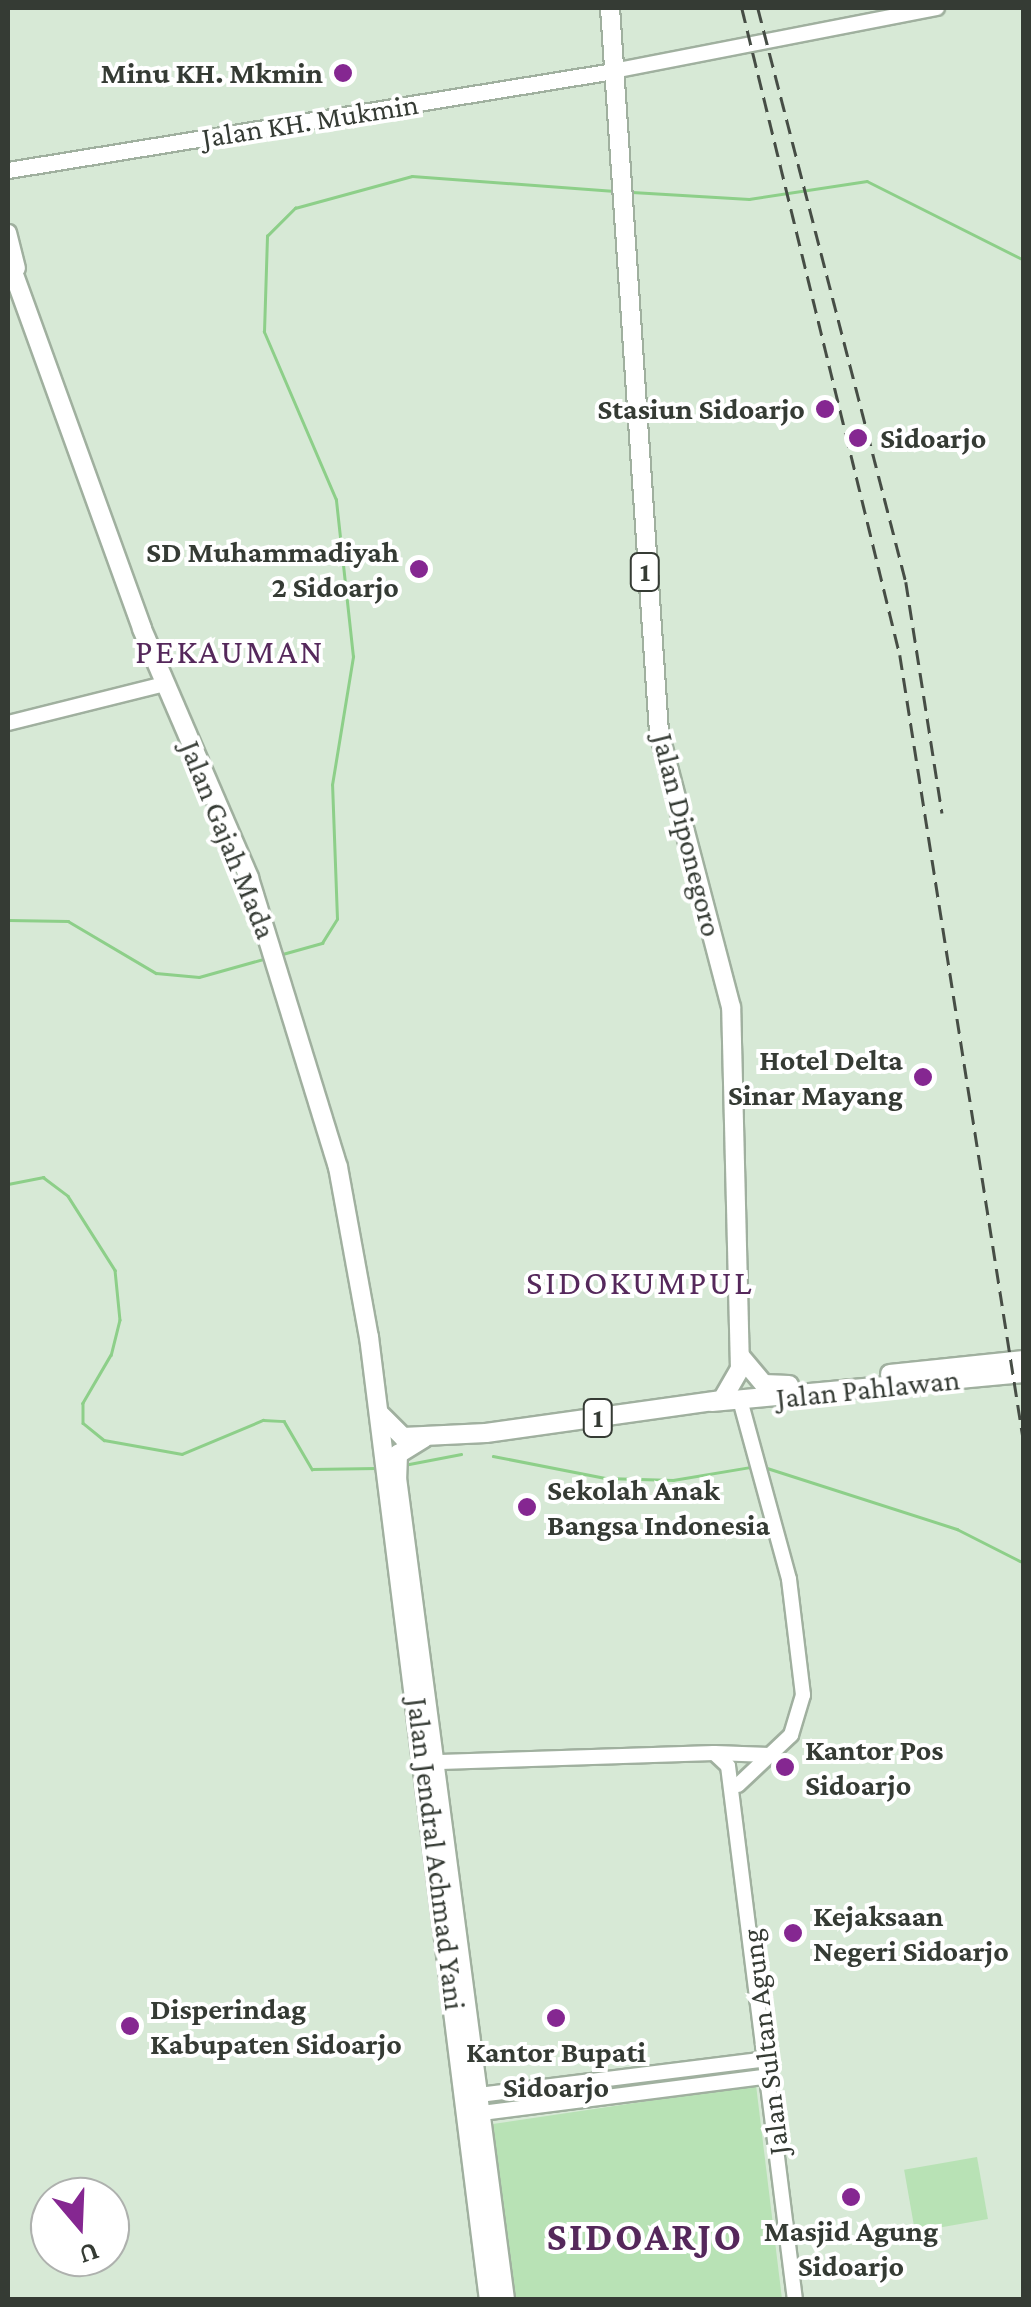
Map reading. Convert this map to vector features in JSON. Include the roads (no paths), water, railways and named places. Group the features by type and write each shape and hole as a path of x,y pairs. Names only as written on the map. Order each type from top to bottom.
{"main road":[{"name":"1","path":"610,8 614,71"},
{"name":"Jalan KH. Mukmin","path":"8,170 614,71"},
{"name":"Jalan Diponegoro","path":"614,71 620,217 659,732 732,1007 741,1358"},
{"name":"Jalan Gajah Mada","path":"8,232 21,287"},
{"name":"Jalan Gajah Mada","path":"8,258 165,684 280,973 338,1167 377,1409"},
{"name":"Jalan Pahlawan","path":"741,1358 764,1384 780,1386 1024,1360"},
{"path":"712,1402 732,1392 741,1358"},
{"name":"Jalan Pahlawan","path":"712,1402 742,1404 1024,1373"},
{"path":"742,1404 780,1386"},
{"name":"1","path":"416,1442 712,1402"},
{"path":"377,1409 394,1434 416,1442"},
{"name":"Jalan Jendral Achmad Yani","path":"377,1409 440,1762 475,2105 490,2300"},
{"name":"Jalan Jendral Achmad Yani","path":"388,1469 416,1442"},
{"name":"Jalan Jendral Achmad Yani","path":"388,1469 505,2300"}],"street":[{"path":"614,71 937,8"},
{"path":"8,723 165,684"},
{"path":"714,1754 738,1785 795,1726 802,1676 761,1476 742,1404"},
{"path":"440,1762 769,1755"},
{"name":"Jalan Sultan Agung","path":"738,1785 795,2300"},
{"path":"475,2105 768,2060"},
{"path":"475,2105 769,2076"}],"waterway":[{"path":"279,955 322,943 337,919 332,785 353,657 336,500 264,332 267,236 295,208 412,176 614,191"},
{"path":"632,192 749,199 867,181 1024,260"},
{"path":"8,920 68,921 156,973 199,977 267,958"},
{"path":"8,1184 43,1177 68,1196 115,1270 120,1320 111,1355 83,1403 83,1423 104,1440 182,1454 263,1420 284,1421 312,1469 376,1468"},
{"path":"404,1465 461,1454"},
{"path":"493,1456 605,1478 673,1480 751,1467"},
{"path":"764,1467 957,1529 1020,1561"}],"railway":[{"path":"742,8 900,655 1024,1443"},
{"path":"758,8 906,582 942,813"}],"place":[{"name":"Minu KH. Mkmin","path":"343,73"},
{"name":"Stasiun Sidoarjo","path":"825,409"},
{"name":"Sidoarjo","path":"858,438"},
{"name":"SD Muhammadiyah 2 Sidoarjo","path":"419,569"},
{"name":"Hotel Delta Sinar Mayang","path":"923,1077"},
{"name":"Sekolah Anak Bangsa Indonesia","path":"527,1507"},
{"name":"Kantor Pos Sidoarjo","path":"785,1767"},
{"name":"Kejaksaan Negeri Sidoarjo","path":"793,1933"},
{"name":"Kantor Bupati Sidoarjo","path":"556,2018"},
{"name":"Disperindag Kabupaten Sidoarjo","path":"130,2026"},
{"name":"Masjid Agung Sidoarjo","path":"851,2197"}],"district":[{"name":"PEKAUMAN","path":"230,652"},
{"name":"SIDOKUMPUL","path":"640,1283"},
{"name":"SIDOARJO","path":"645,2237"}]}
